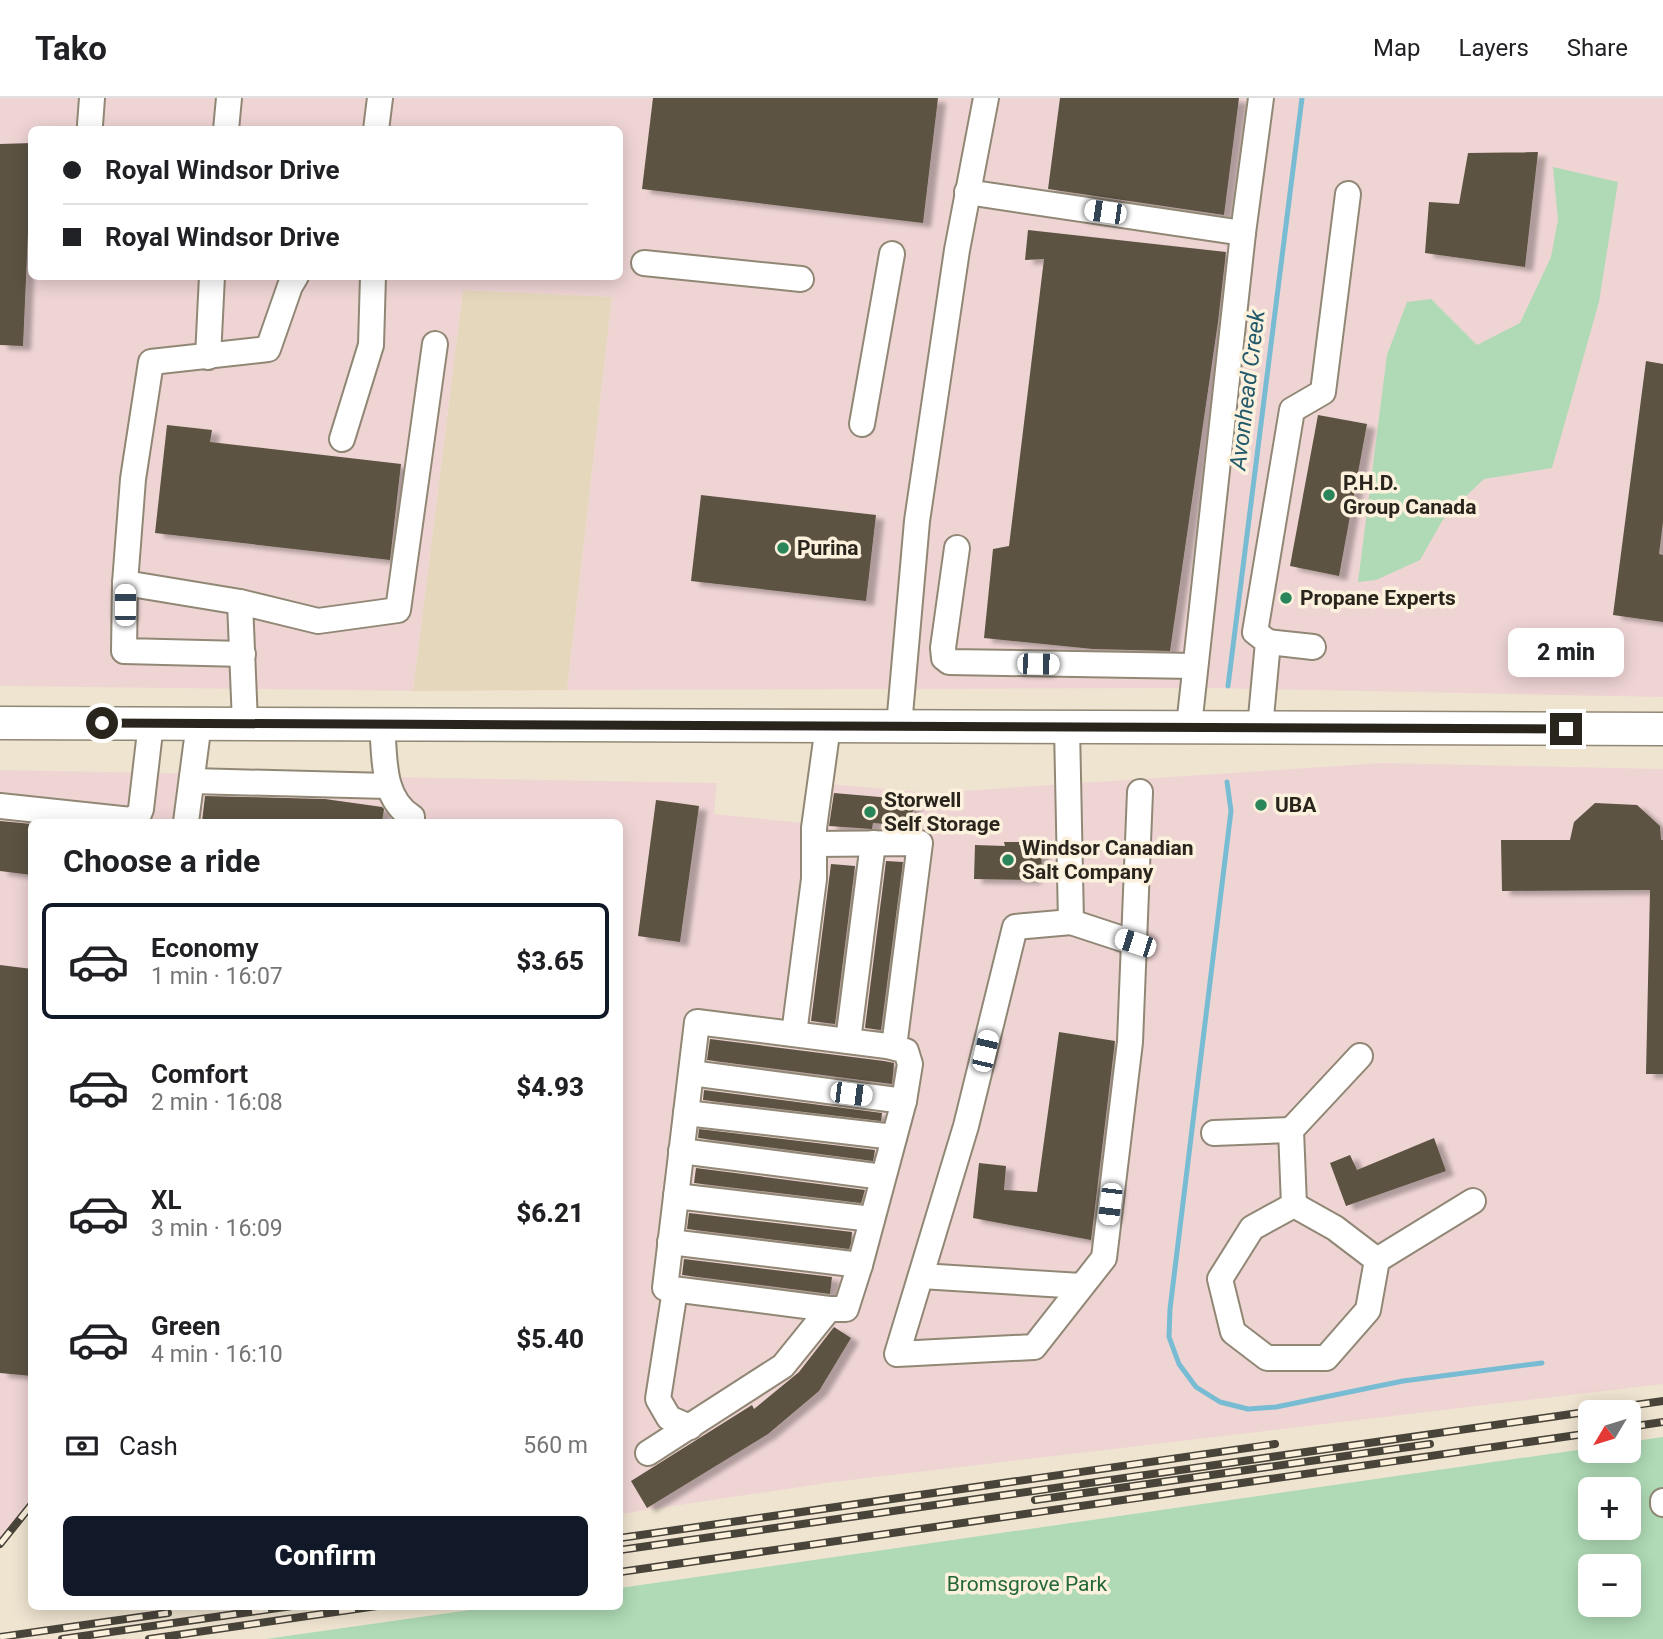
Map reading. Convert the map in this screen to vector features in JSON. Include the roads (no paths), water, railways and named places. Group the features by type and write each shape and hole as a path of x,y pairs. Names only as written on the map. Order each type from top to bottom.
{"main road":[{"path":"0,723 1663,729"}],"lane":[{"path":"90,125 92,98"},
{"path":"226,126 229,98"},
{"path":"376,126 380,98"},
{"path":"899,726 917,521 967,191 985,98"},
{"path":"1189,726 1243,233 1261,98"},
{"path":"967,191 1243,233"},
{"path":"1313,647 1268,642 1255,632 1292,411 1323,392 1348,194"},
{"path":"862,424 892,254"},
{"path":"643,263 801,279"},
{"path":"208,357 212,280"},
{"path":"243,654 124,651 125,583 133,479 151,362 268,349 294,280"},
{"path":"341,439 371,345 373,280"},
{"path":"125,583 240,602 318,621 398,610 435,344"},
{"path":"957,548 943,648 944,658 949,662 1194,666"},
{"path":"240,602 245,723"},
{"path":"1260,727 1268,642"},
{"path":"132,819 141,809 151,723"},
{"path":"186,819 199,723"},
{"path":"382,724 387,786 400,807 412,819"},
{"path":"794,1034 814,879 814,844 828,726"},
{"path":"1067,727 1072,862 1071,922"},
{"path":"192,781 387,786"},
{"path":"1135,943 1071,922 1015,927 966,1126 897,1354 1034,1348 1104,1258 1130,1042 1135,943 1140,792"},
{"path":"0,806 122,819"},
{"path":"848,1041 873,843"},
{"path":"814,844 920,843 894,1047"},
{"path":"697,1022 848,1041 906,1051 909,1057 909,1072 904,1101 846,1309 665,1289 697,1022"},
{"path":"1294,1205 1292,1130 1360,1056"},
{"path":"691,1073 904,1101"},
{"path":"686,1113 894,1137"},
{"path":"1214,1133 1292,1130"},
{"path":"681,1151 883,1177"},
{"path":"676,1196 872,1219"},
{"path":"1294,1205 1252,1228 1220,1279 1233,1332 1267,1358 1326,1358 1368,1310 1377,1260 1474,1201"},
{"path":"1294,1205 1335,1228 1377,1260"},
{"path":"670,1242 860,1265"},
{"path":"920,1276 1081,1286"},
{"path":"675,1290 658,1399 670,1418 690,1427"},
{"path":"648,1453 783,1366 829,1309"}],"waterway":[{"name":"Avonhead Creek","path":"1228,686 1302,98"},
{"path":"1227,782 1231,811 1170,1309 1169,1337 1179,1364 1196,1387 1220,1402 1248,1409 1276,1407 1403,1381 1542,1363"}],"railway":[{"path":"623,1550 1663,1401"},
{"path":"1642,1425 1663,1422"},
{"path":"623,1572 1578,1435"},
{"path":"623,1538 1275,1444"},
{"path":"1035,1500 1430,1444"},
{"path":"0,1544 28,1509"},
{"path":"62,1639 264,1610"},
{"path":"149,1639 349,1610"},
{"path":"0,1637 168,1613"}],"place":[{"name":"P.H.D. Group Canada","path":"1329,495"},
{"name":"Purina","path":"783,548"},
{"name":"Propane Experts","path":"1286,598"},
{"name":"UBA","path":"1261,805"},
{"name":"Storwell Self Storage","path":"870,812"},
{"name":"Windsor Canadian Salt Company","path":"1008,860"}],"park label":[{"name":"Bromsgrove Park","path":"1027,1584"}]}
